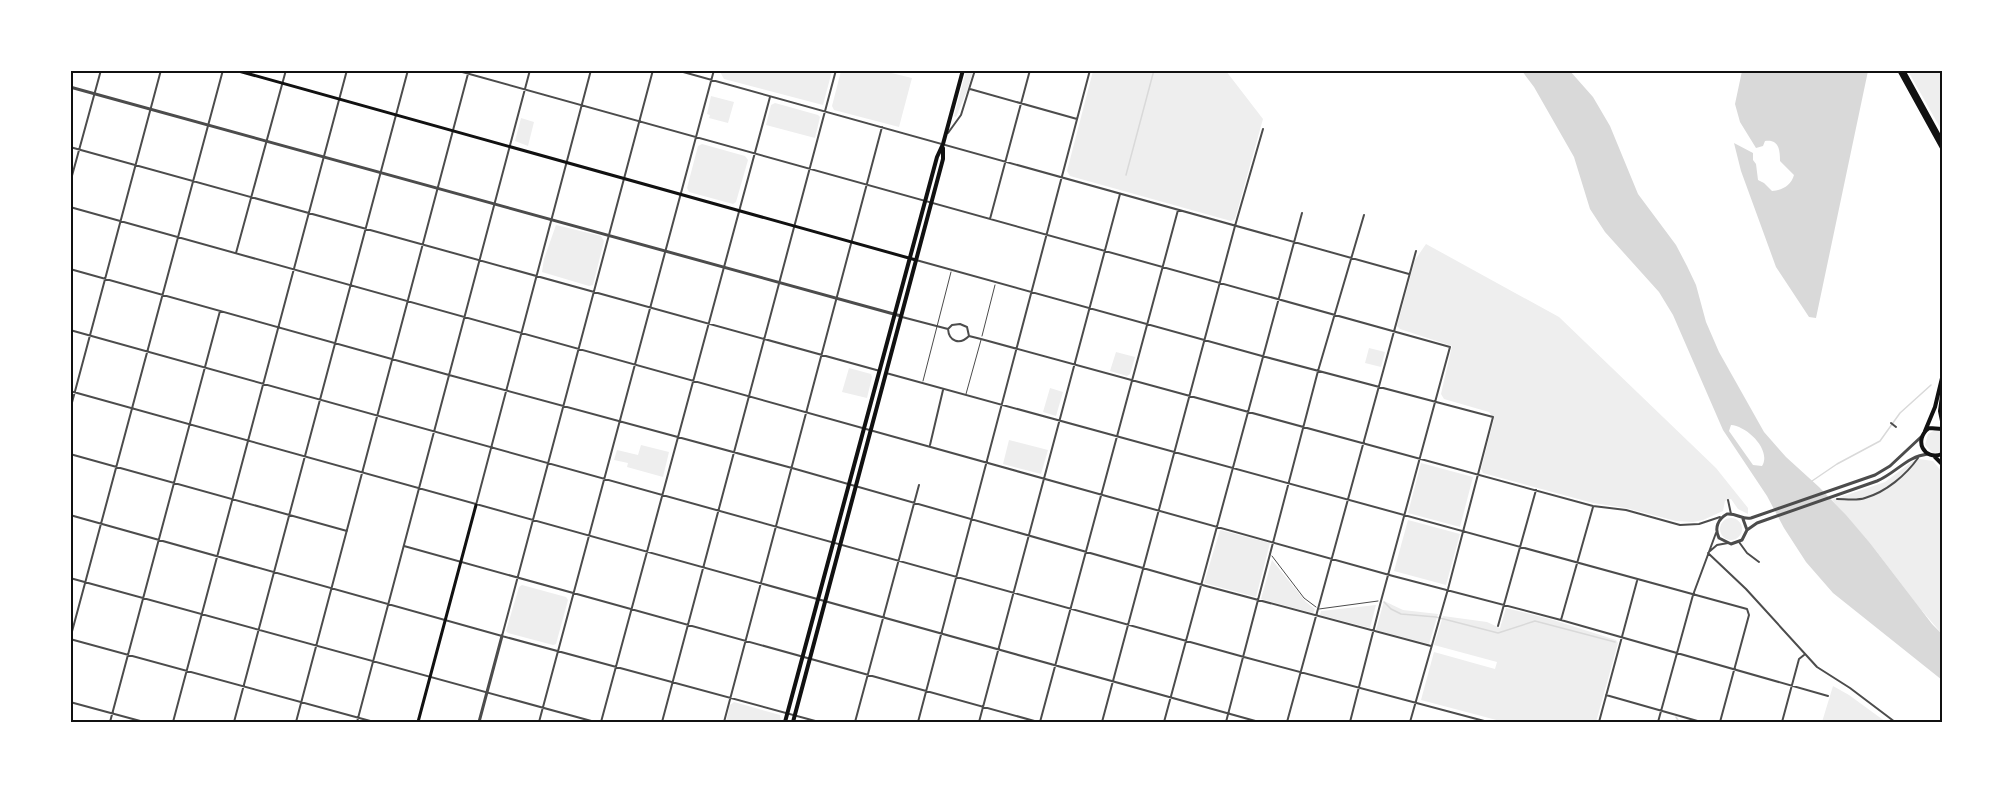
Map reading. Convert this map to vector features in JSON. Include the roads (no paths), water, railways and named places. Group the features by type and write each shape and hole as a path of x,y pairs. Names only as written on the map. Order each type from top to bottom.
{"main road":[{"path":"235,70 916,260"},
{"path":"793,723 943,159 944,144 963,70"},
{"path":"1901,70 1942,141"},
{"path":"1901,70 1942,148"},
{"path":"785,723 937,157 944,144"},
{"path":"1942,378 1935,406 1922,437 1922,447 1928,454 1935,456 1942,454"},
{"path":"1942,396 1940,411 1942,421"},
{"path":"1925,431 1934,427 1942,429"},
{"path":"1935,456 1942,464"},
{"path":"418,723 476,505"}],"street":[{"path":"70,183 101,70"},
{"path":"70,410 161,70"},
{"path":"223,70 84,582 71,639 374,723"},
{"path":"236,253 285,70"},
{"path":"173,723 347,70"},
{"path":"234,723 408,70"},
{"path":"454,70 468,72 639,123 1450,347 1350,723"},
{"path":"357,723 530,70"},
{"path":"476,505 591,70"},
{"path":"479,723 653,70"},
{"path":"676,70 1409,274"},
{"path":"539,723 714,70"},
{"path":"662,723 836,70"},
{"path":"946,136 961,115 975,70"},
{"path":"990,219 1030,70"},
{"path":"918,723 1090,70"},
{"path":"296,723 468,72"},
{"path":"70,87 936,326 948,329 956,324 964,325 969,331 969,336"},
{"path":"970,89 1077,119"},
{"path":"601,723 770,97"},
{"path":"724,723 882,127"},
{"path":"1102,723 1263,129"},
{"path":"70,147 537,275 1001,406 1747,609 1749,615 1720,723"},
{"path":"979,723 1120,194"},
{"path":"70,207 1388,574 1504,604 1828,696"},
{"path":"404,546 1039,723 1178,210"},
{"path":"1164,723 1302,213"},
{"path":"1226,723 1318,371 1364,215"},
{"path":"1287,723 1416,251"},
{"path":"916,260 1493,417 1410,723"},
{"path":"70,269 735,452 1258,601 1431,646"},
{"path":"110,723 207,367 220,311"},
{"path":"948,329 950,337 956,341 963,341 969,336"},
{"path":"70,330 1473,721 1488,723"},
{"path":"969,336 1593,506 1626,510 1680,525 1699,524 1731,513 1743,519 1755,517 1861,481 1890,466 1922,437"},
{"path":"930,446 944,390"},
{"path":"70,391 1259,723"},
{"path":"1892,423 1896,427"},
{"path":"70,454 347,531"},
{"path":"1747,530 1757,523 1863,487 1886,477 1911,459 1928,454"},
{"path":"1837,499 1864,499 1881,491 1906,473 1919,455"},
{"path":"855,723 919,485"},
{"path":"1498,626 1536,490"},
{"path":"1728,500 1731,513"},
{"path":"1561,620 1593,506"},
{"path":"70,515 819,723"},
{"path":"1658,723 1693,595 1718,524 1723,516"},
{"path":"1708,553 1717,545 1739,542 1745,537 1747,530 1743,519"},
{"path":"1717,531 1722,541 1728,543"},
{"path":"1739,542 1747,553 1759,561"},
{"path":"1708,553 1746,589 1804,655 1827,675 1850,688 1895,723"},
{"path":"70,578 595,723"},
{"path":"1599,723 1638,579"},
{"path":"1782,723 1799,659 1804,655"},
{"path":"1606,695 1701,723"},
{"path":"70,702 144,723"}],"lane":[{"path":"922,384 951,270"},
{"path":"966,396 996,282"},
{"path":"1271,554 1304,598 1317,608 1381,601"}],"waterway":[{"path":"1126,175 1154,70"},
{"path":"1812,481 1837,464 1880,441 1900,413 1931,385"},
{"path":"1384,602 1401,614 1436,617 1498,633 1535,621 1615,642"},
{"path":"1676,717 1679,722"}]}
